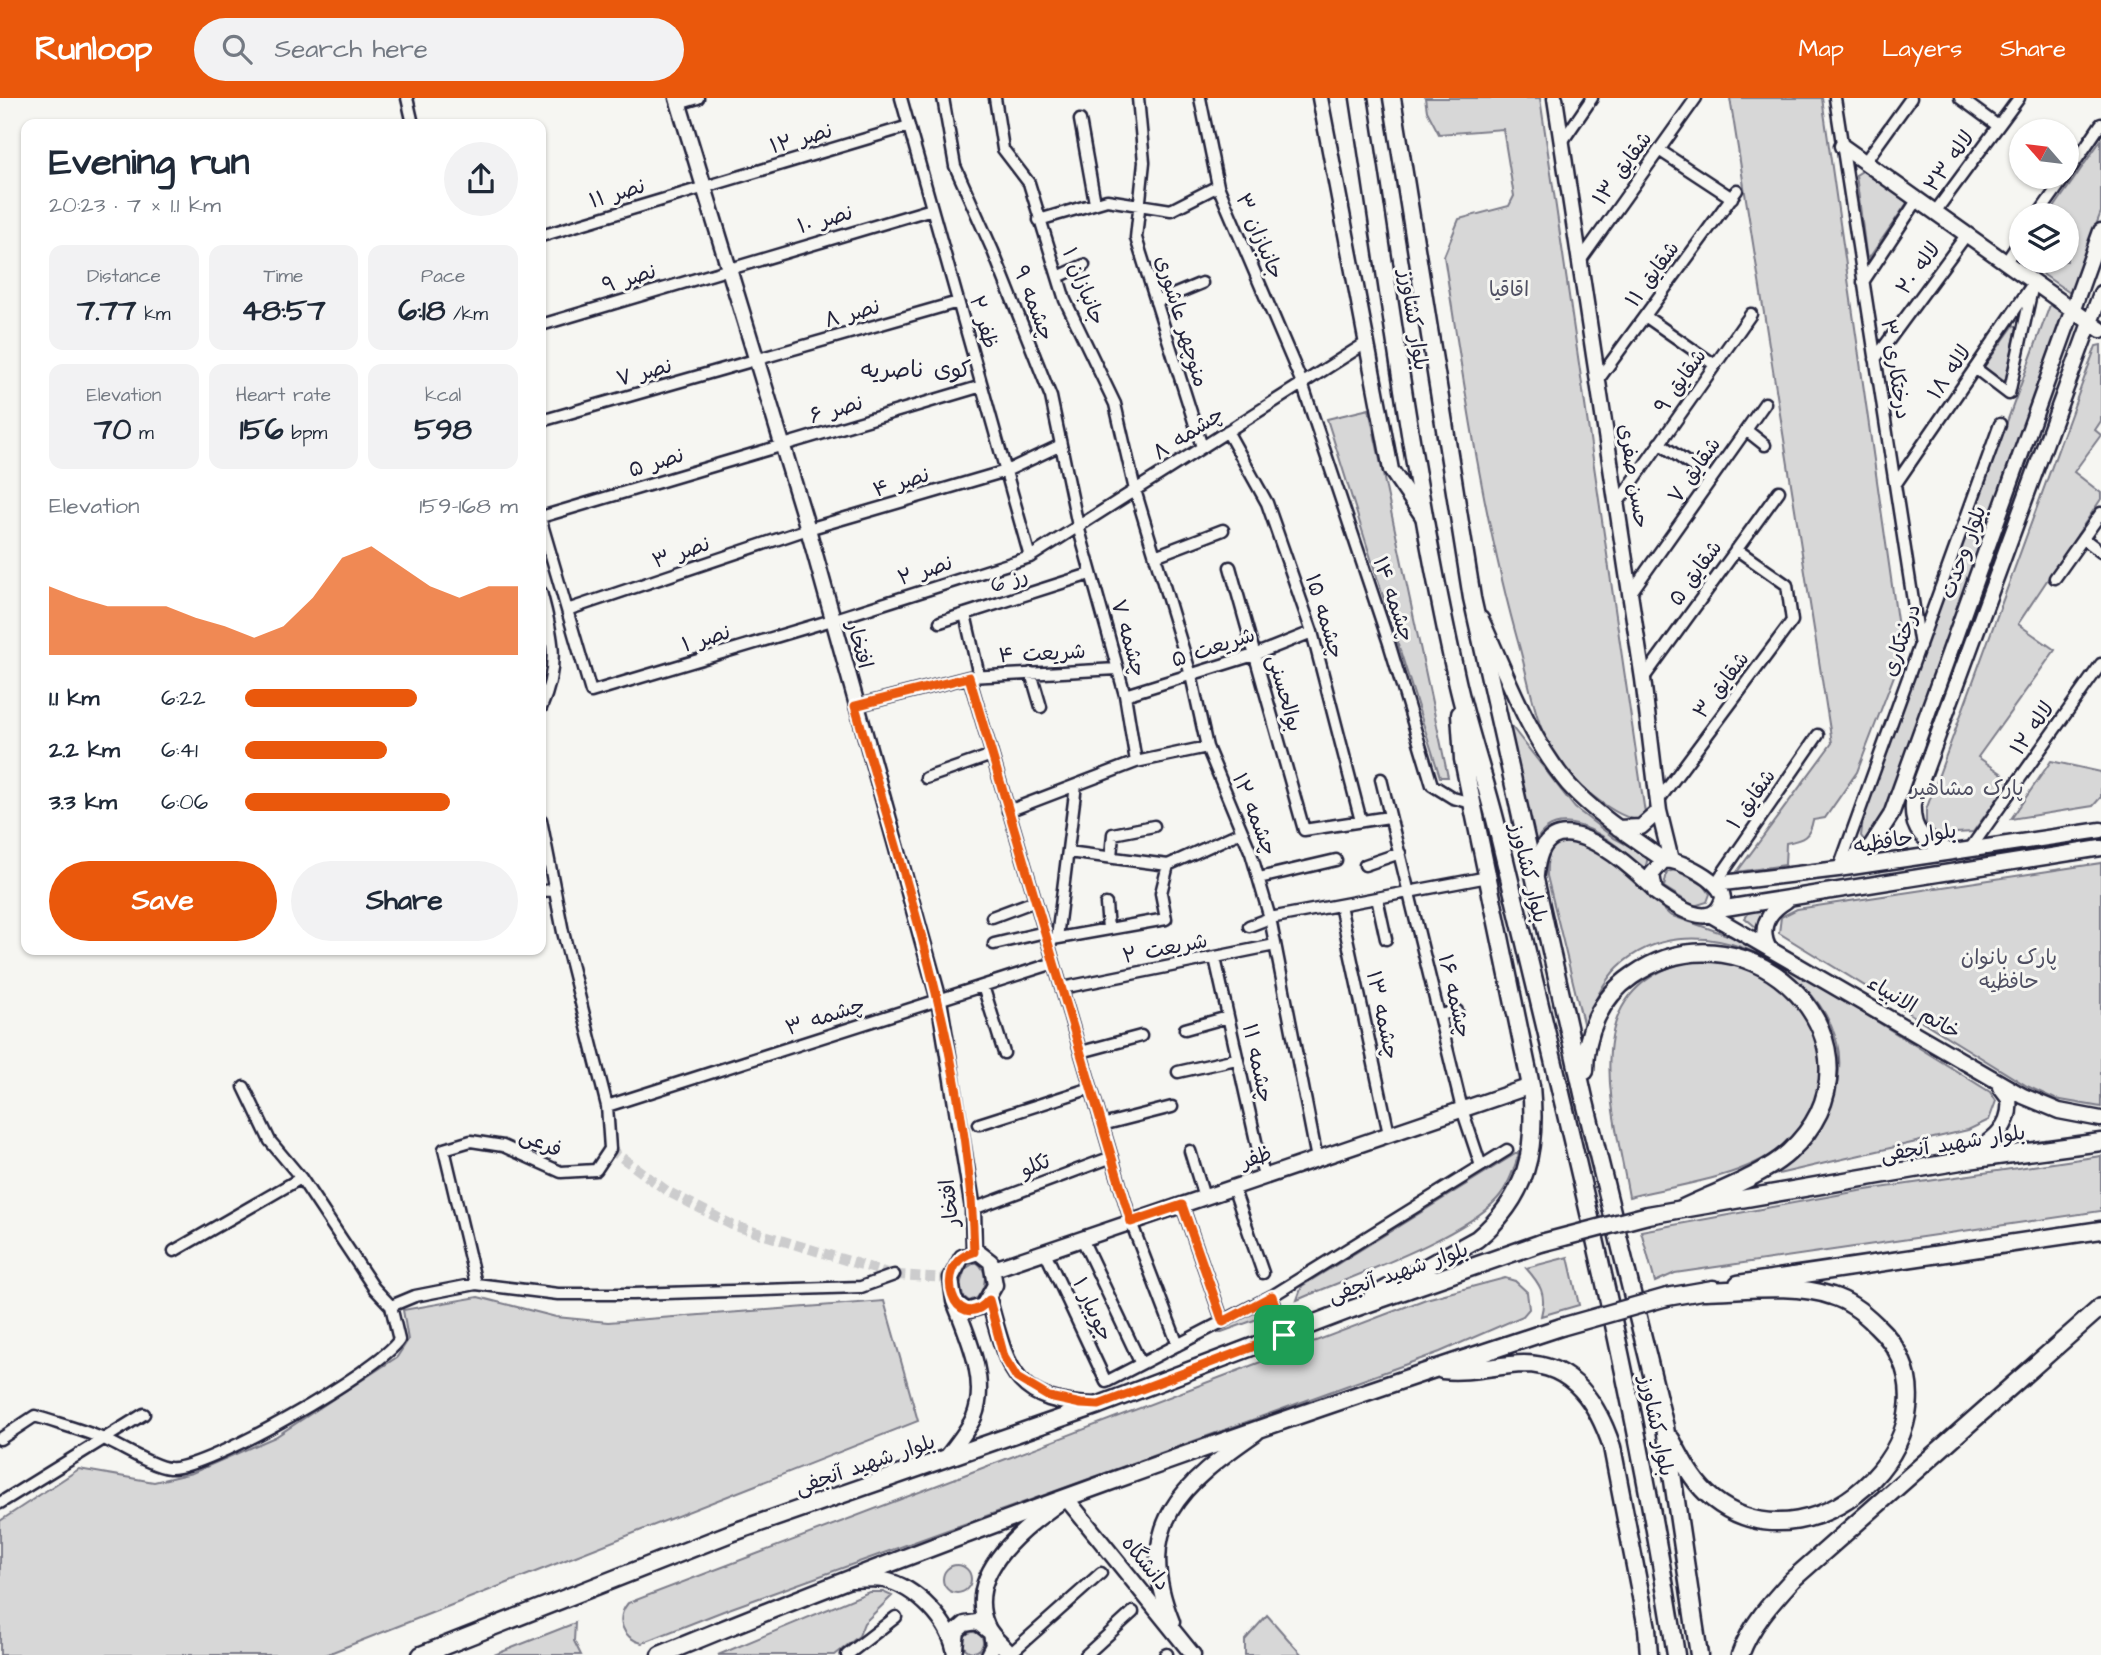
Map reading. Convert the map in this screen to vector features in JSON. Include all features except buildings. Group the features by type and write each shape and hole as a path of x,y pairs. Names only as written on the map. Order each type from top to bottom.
{"main road":[{"name":"بلوار کشاورز","path":"1359,98 1425,520 1458,687 1480,757 1634,1416 1676,1655"},
{"name":"بلوار کشاورز","path":"1392,98 1472,598 1584,1098 1665,1427 1699,1655"},
{"path":"1352,1309 1396,1281 1477,1239 1504,1214 1520,1186 1530,1159 1534,1129 1531,1086 1462,759 1458,687"},
{"path":"1584,1098 1585,1048 1597,1016 1609,995 1645,967 1669,956 1696,951 1720,951 1746,958 1765,968 1800,995 1818,1020 1829,1062 1827,1086 1805,1135 1787,1154 1765,1168 1681,1209"},
{"name":"بلوار شهید آنجفی","path":"421,1655 731,1533 1099,1405 1352,1309 1541,1243 1681,1209 1961,1161 2101,1142"},
{"path":"660,1655 848,1580 1272,1422 1561,1327 1667,1297 1763,1278 2101,1230"},
{"path":"1665,1427 1687,1469 1714,1500 1737,1513 1782,1522 1829,1511 1854,1496 1891,1460 1902,1435 1909,1387 1903,1363 1892,1340 1854,1306 1833,1296 1807,1290 1705,1291"},
{"path":"1740,1655 1746,1639 1766,1608 1792,1580 2101,1307"},
{"path":"1433,1370 1464,1372 1535,1365 1559,1372 1589,1396 1602,1418 1612,1447 1647,1628 1649,1655"}],"street":[{"path":"407,98 412,119"},
{"path":"678,101 698,98"},
{"name":"ظفر ۲","path":"901,98 1030,557"},
{"name":"چشمه ۹","path":"943,98 955,166 993,251 1051,397 1078,526"},
{"name":"جانبازان ۱","path":"995,98 1003,149 1029,183 1065,300 1115,404 1135,490"},
{"name":"منوچهر عاشوری","path":"1138,98 1144,162 1136,238 1202,447"},
{"name":"جانبازان ۳","path":"1200,98 1219,186 1302,383"},
{"path":"1321,98 1391,470 1425,520"},
{"name":"حسن صفری","path":"1555,98 1643,679 1667,860"},
{"path":"1562,142 1592,98"},
{"name":"شقایق ۱۳","path":"1580,261 1696,98"},
{"name":"درختکاری ۳","path":"1835,98 1920,646"},
{"path":"1865,162 1911,98"},
{"path":"1960,98 1998,126"},
{"name":"لاله ۲۳","path":"1935,212 2018,98"},
{"name":"افتخار","path":"678,101 808,530 939,1000 973,1209 974,1252"},
{"path":"1080,120 1095,203"},
{"path":"2079,156 2101,124"},
{"name":"نصر ۱۲","path":"704,187 909,126"},
{"path":"1842,146 2096,326"},
{"name":"شقایق ۱۱","path":"1598,380 1734,194 1659,150"},
{"path":"1039,220 1095,203 1115,200 1171,210 1219,186"},
{"name":"نصر ۱۱","path":"546,234 704,187"},
{"path":"1863,282 1918,199"},
{"name":"نصر ۱۰","path":"728,267 932,209"},
{"name":"بلوار وحدت","path":"1838,869 1871,846 1891,814 2101,231"},
{"name":"لاله ۲۰","path":"1875,359 1967,234"},
{"path":"2006,262 2009,257"},
{"path":"1058,277 1084,265"},
{"name":"نصر ۹","path":"546,324 728,267"},
{"path":"1975,368 2009,394 2034,282"},
{"name":"لاله ۱۸","path":"1895,485 2034,282"},
{"path":"1156,302 1202,284"},
{"name":"بلوار وحدت","path":"1950,851 1918,833 1913,822 1913,803 2096,326 2101,293"},
{"name":"نصر ۸","path":"757,361 958,302"},
{"name":"شقایق ۹","path":"1617,504 1751,314"},
{"path":"1645,316 1714,365"},
{"name":"چشمه ۸","path":"1030,557 1366,343"},
{"name":"نصر ۷","path":"546,420 757,361"},
{"name":"چشمه ۱۴","path":"1302,383 1389,643 1432,785 1452,798 1472,803"},
{"name":"نصر ۶","path":"782,444 982,386"},
{"name":"شقایق ۷","path":"1630,594 1765,402"},
{"name":"درختکاری","path":"1838,869 2000,424"},
{"path":"1746,430 1765,445"},
{"name":"چشمه ۱۵","path":"1227,431 1267,503 1312,632 1361,821"},
{"path":"1659,443 1711,480"},
{"name":"نصر ۵","path":"546,517 782,444"},
{"name":"نصر ۴","path":"808,530 1006,471 1061,445"},
{"name":"چشمه ۱۲","path":"1135,490 1191,675 1207,747 1259,878 1270,918 1317,1158"},
{"name":"شقایق ۵","path":"1643,679 1779,491"},
{"path":"2054,578 2101,513"},
{"name":"چشمه ۷","path":"1078,526 1125,695 1136,762"},
{"name":"نصر ۳","path":"567,610 808,530"},
{"path":"1155,556 1223,530"},
{"path":"546,536 567,610"},
{"path":"2083,538 2101,552"},
{"name":"شقایق ۳","path":"1659,806 1792,621 1787,585 1737,549"},
{"name":"نصر ۲","path":"832,621 1030,557"},
{"name":"بوالحسنی","path":"1230,567 1304,830 1361,821"},
{"name":"رز 6","path":"940,622 1090,574"},
{"path":"1472,598 1528,721 1551,762 1578,794 1618,828 1667,860 1715,884 1723,895 1715,912"},
{"name":"نصر ۱","path":"567,610 592,692 832,621"},
{"path":"965,614 974,676 1008,811 1035,901 1050,937 1054,963 1131,1222 1178,1345"},
{"path":"546,616 555,660 546,697"},
{"name":"شریعت ۵","path":"1125,695 1254,655 1312,632"},
{"name":"لاله ۱۲","path":"1970,849 2101,664"},
{"name":"شریعت ۴","path":"855,706 974,676 1117,668"},
{"path":"1031,673 1041,707"},
{"name":"شقایق ۱","path":"1715,884 1818,735"},
{"path":"1008,811 1136,762 1207,747"},
{"path":"926,778 992,755"},
{"name":"چشمه ۱۶","path":"1381,779 1389,817 1411,891 1462,1109 1481,1166"},
{"path":"1050,937 1068,852 1076,785"},
{"path":"1618,828 1641,827 1659,806"},
{"path":"1361,821 1389,817"},
{"path":"2097,831 2101,818"},
{"path":"1111,857 1113,834 1154,826"},
{"name":"بلوار حافظیه","path":"1715,884 2097,831"},
{"path":"1068,852 1168,865 1241,832"},
{"name":"خاتم الانبیاء","path":"1536,883 1537,863 1545,843 1565,833 1594,842 1653,888 1698,916 1715,912 1769,949 2040,1104 2078,1117 2101,1119"},
{"path":"546,847 607,1106"},
{"name":"بلوار حافظیه","path":"1715,912 2101,848"},
{"path":"1365,865 1400,853"},
{"path":"1259,878 1336,860"},
{"path":"1653,888 1652,874 1667,860"},
{"path":"994,944 1166,919 1161,893 1168,865"},
{"path":"1249,926 1270,918 1488,877"},
{"path":"546,891 554,890"},
{"path":"1377,898 1386,940"},
{"path":"1769,949 1764,938 1768,917 1774,909 1790,898"},
{"path":"992,917 1035,901"},
{"path":"1105,904 1108,929"},
{"name":"چشمه ۱۳","path":"1340,905 1389,1134"},
{"name":"شریعت ۲","path":"1062,988 1275,946"},
{"name":"چشمه ۱۱","path":"1215,958 1264,1177"},
{"name":"چشمه ۳","path":"607,1106 1054,963"},
{"path":"983,986 1004,1053"},
{"path":"1440,1015 1457,1011"},
{"path":"1185,1029 1228,1017"},
{"path":"1081,1052 1141,1036"},
{"path":"1178,1072 1236,1059"},
{"path":"1961,1161 1998,1134 2007,1122 2009,1099 1989,1076"},
{"name":"ظفر","path":"994,1269 1531,1086"},
{"path":"0,1439 35,1416 103,1438 170,1469 209,1459 321,1401 391,1351 399,1340 391,1306 366,1276 301,1178 270,1141 244,1087"},
{"path":"979,1124 1091,1088"},
{"name":"فرعی","path":"476,1284 444,1149 471,1141 493,1144 535,1158 561,1172 596,1170 610,1149 607,1106"},
{"path":"1102,1125 1172,1107"},
{"path":"1082,1239 1141,1364 1272,1296 1507,1150"},
{"path":"1190,1151 1204,1197"},
{"name":"تکلو","path":"973,1209 1112,1157"},
{"path":"174,1251 301,1178"},
{"path":"1233,1187 1263,1273"},
{"path":"1182,1205 1223,1322"},
{"path":"946,1458 969,1426 978,1404 979,1391 968,1338 954,1301 950,1286 953,1270 962,1257 974,1252 986,1256 994,1269 995,1285 989,1300 976,1310 967,1311 954,1301"},
{"name":"جویبار ۱","path":"1045,1252 1106,1382 1141,1364"},
{"path":"391,1306 415,1296 476,1284 558,1294 633,1294 861,1287 894,1276"},
{"path":"1272,1296 1284,1335"},
{"path":"989,1300 1004,1357 1017,1378 1049,1397 1099,1405"},
{"path":"0,1503 144,1414"},
{"path":"1178,1636 1159,1589 1158,1552 1168,1517 1183,1493 1201,1474 1272,1422"},
{"path":"988,1655 993,1639 987,1628 982,1597 988,1576 1006,1548 1032,1522 1066,1498"},
{"name":"دانشگاه","path":"1066,1498 1193,1655"},
{"path":"956,1653 957,1631 965,1624 977,1622 987,1628 1011,1655 1101,1573"},
{"path":"848,1580 883,1580 902,1586 931,1610 956,1653"},
{"path":"1086,1655 1133,1612"},
{"path":"847,1655 896,1617"}],"green space":[{"name":"اقاقیا","path":"1425,98 1540,98 1646,820 1621,814 1579,784 1551,751 1537,714 1485,503 1444,256 1459,219 1509,206 1514,196 1503,129 1439,134 1427,111"},
{"path":"1730,98 1822,98 1902,655 1857,772 1825,818 1813,820 1805,837 1786,843 1785,865 1737,872 1832,743"},
{"path":"2101,140 2101,212 2079,269 2079,203 2057,203 2067,189 2079,189 2079,172"},
{"path":"1864,170 1909,200 1867,261 1856,175"},
{"path":"2041,273 2078,273 2070,293"},
{"path":"2050,305 2062,310 2063,323 1884,817 1871,839 1865,841 1861,836 1864,811"},
{"path":"2014,325 2017,327 2005,382 1984,367"},
{"name":"پارک مشاهیر","path":"2101,345 2101,421 2095,430 2101,435 2074,472 2101,493 2101,499 2018,624 2055,650 1978,757 2011,780 1973,832 1938,834 1926,825 1926,810 2096,346"},
{"path":"1369,409 1448,777 1440,777 1327,419"},
{"path":"1505,718 1575,808 1614,838 1648,856 1645,871 1606,839 1574,824 1559,824 1545,830 1534,844"},
{"path":"2051,761 2101,772 2101,797 2093,806 2011,819"},
{"path":"1571,840 1605,856 1670,915 1736,938 1796,971 1990,1092 1996,1101 1989,1120 1968,1130 1774,1175 1814,1139 1835,1093 1839,1055 1824,1012 1803,986 1776,964 1745,948 1712,940 1678,939 1646,948 1618,967 1602,988 1584,1027 1547,876 1550,851 1558,844"},
{"name":"پارک بانوان حافظیه","path":"2101,863 2101,1107 2055,1099 2027,1086 1779,933 1781,917 1797,909"},
{"path":"1675,870 1703,884 1710,894 1707,902 1694,906 1664,887 1667,872"},
{"path":"1765,908 1757,928 1745,918 1751,910"},
{"path":"1697,960 1733,964 1764,977 1790,997 1809,1023 1819,1051 1819,1082 1808,1113 1785,1143 1770,1155 1733,1172 1629,1197 1610,1089 1610,1054 1616,1022 1631,994 1657,973"},
{"path":"1520,1151 1505,1188 1480,1214 1403,1256 1297,1300 1302,1286"},
{"path":"2101,1156 2101,1211 1675,1273 1655,1282 1641,1231 1859,1191"},
{"path":"1568,1257 1579,1305 1541,1316 1543,1295 1526,1268"},
{"path":"976,1262 983,1270 984,1284 977,1298 969,1301 963,1296 960,1285 965,1269"},
{"path":"1505,1278 1515,1281 1527,1292 1529,1309 1523,1316 1440,1352 726,1610 642,1643 630,1637 623,1627 622,1615 628,1603 1426,1299"},
{"path":"478,1297 556,1317 608,1322 884,1301 918,1421 325,1655 0,1655 0,1521 79,1469 154,1482 192,1473 275,1437 397,1357 408,1340 403,1310"},
{"path":"1261,1308 1271,1314 1219,1333 1218,1330"},
{"path":"957,1565 967,1569 971,1579 967,1589 957,1593 947,1589 943,1579 947,1569"},
{"path":"869,1592 883,1592 892,1596 864,1623 859,1636 835,1655 718,1655"},
{"path":"1267,1615 1302,1655 1245,1655 1245,1640"},
{"path":"575,1623 574,1641 581,1655 494,1655"},
{"path":"973,1632 980,1635 983,1642 980,1649 973,1652 966,1649 963,1642 966,1635"}],"tunnel":[{"path":"610,1149 667,1191 732,1225 894,1275 951,1278"}],"district":[{"name":"کوی ناصریه","path":"916,369"}],"route":[{"path":"969,677 1131,1222 1182,1205 1223,1322 1272,1296 1284,1335 1099,1405 1081,1404 1049,1397 1017,1378 1004,1357 989,1300 976,1310 967,1311 954,1301 950,1286 953,1270 962,1257 974,1252 973,1209 961,1124 939,1000 855,706 969,677"}]}
